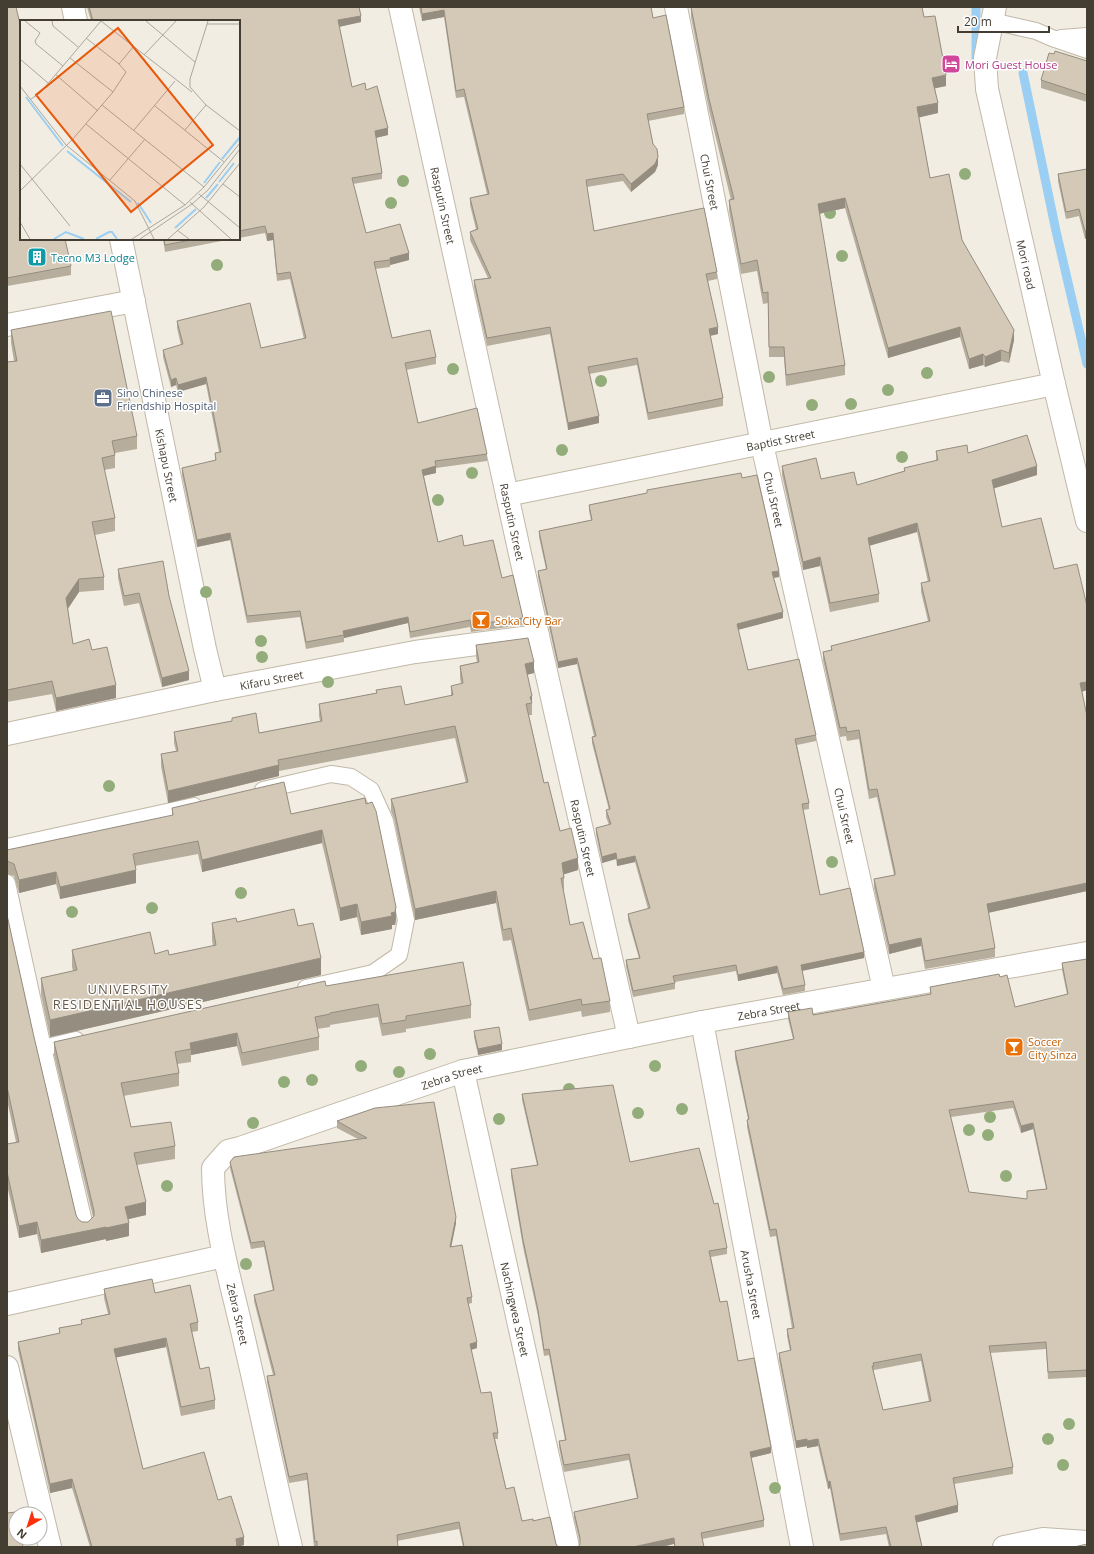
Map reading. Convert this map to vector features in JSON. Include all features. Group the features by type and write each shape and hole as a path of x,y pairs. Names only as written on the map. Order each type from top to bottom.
{"street":[{"path":"73,7 76,20"},
{"name":"Rasputin Street","path":"400,7 538,636 629,1037"},
{"name":"Chui Street","path":"676,7 762,444 884,989"},
{"name":"Mori road","path":"993,14 984,58 987,89 1054,384 1087,521"},
{"name":"Kishapu Street","path":"121,240 205,649 215,690"},
{"path":"7,325 134,301"},
{"name":"Baptist Street","path":"507,495 1054,384"},
{"name":"Kifaru Street","path":"7,734 215,690 415,652 538,636"},
{"name":"Zebra Street","path":"291,1547 224,1256 213,1189 213,1168 228,1151 463,1071 702,1022 1087,954"},
{"name":"Arusha Street","path":"702,1022 802,1547"},
{"name":"Nachingwea Street","path":"463,1071 568,1547"},
{"path":"7,1304 224,1256"},
{"path":"7,1367 50,1547"},
{"path":"1004,1547 1043,1539 1087,1542"}],"lane":[{"path":"993,14 1052,38 1087,50"},
{"path":"1052,38 1087,36"},
{"path":"248,794 331,774 351,776 371,790 385,821 406,920 399,954 373,973 288,992"},
{"path":"7,847 210,802"},
{"path":"7,883 43,1048 85,1226"},
{"path":"43,1048 89,1038"}],"building":[{"path":"7,7 16,7 20,24 20,240 65,240 71,266 7,278"},
{"path":"89,7 359,7 361,16 338,20 352,87 365,83 366,90 377,86 388,128 375,131 382,173 352,178 366,233 400,224 409,253 390,258 390,260 374,262 392,338 430,330 436,357 405,363 418,423 477,408 487,454 435,461 436,466 422,470 438,542 462,535 464,546 493,540 502,578 513,575 523,618 471,625 470,620 410,632 408,617 343,631 344,635 306,642 300,611 247,616 230,533 197,540 182,468 216,460 215,453 221,452 206,377 178,385 176,378 171,380 163,350 183,344 177,321 250,303 261,348 306,338 290,272 277,274 273,233 267,234 265,226 240,231 240,20 93,20"},
{"path":"421,7 651,7 653,18 666,15 684,107 647,114 653,144 657,149 658,157 655,164 631,184 623,174 586,180 594,231 704,208 717,272 706,274 718,327 709,329 723,398 648,413 637,358 588,367 599,416 568,423 550,327 487,338 474,280 491,278 470,232 478,229 470,198 489,194 464,89 456,91 444,10 422,14"},
{"path":"691,7 922,7 924,17 935,16 946,75 932,78 938,103 917,107 930,178 949,174 962,240 1014,330 1009,353 1001,350 985,357 983,354 969,359 960,327 888,348 845,198 818,204 845,365 786,375 784,347 769,347 768,292 763,293 757,260 741,264 729,200 734,199 709,99"},
{"path":"1055,51 1087,61 1087,95 1041,80 1049,53 1054,54"},
{"path":"1087,169 1087,231 1085,231 1079,209 1066,212 1058,174"},
{"path":"164,240 191,240 165,245"},
{"path":"111,311 137,436 112,441 115,455 102,458 115,518 92,522 104,577 79,579 66,598 73,644 89,639 92,650 107,647 116,685 56,698 52,681 7,690 7,362 17,361 11,330"},
{"path":"1027,435 1037,466 992,480 1002,527 1041,518 1054,569 1077,564 1087,606 1087,682 1080,683 1087,716 1087,883 987,904 995,948 925,961 921,938 889,945 874,879 895,875 895,872 877,789 869,790 859,730 847,732 846,727 840,728 823,652 832,650 831,646 930,621 921,583 930,581 917,523 868,538 879,594 830,603 820,557 803,562 782,466 816,458 821,479 854,472 857,485 905,471 904,468 938,460 936,451 967,445 968,453"},
{"path":"741,473 742,478 757,475 779,571 772,572 783,612 737,624 748,670 799,659 816,735 795,739 809,803 802,804 820,895 850,888 864,952 801,965 805,985 783,989 777,966 738,975 736,965 673,976 675,983 633,991 626,960 640,958 628,914 650,908 635,856 617,860 616,853 602,857 596,828 611,824 606,810 610,809 592,737 596,736 577,658 558,662 538,571 547,569 539,531 592,520 589,505 647,493 647,490"},
{"path":"163,561 169,596 189,671 162,678 139,593 124,596 118,569"},
{"path":"528,638 534,662 525,664 532,696 530,697 532,703 526,704 544,783 548,782 560,831 571,828 578,858 562,863 564,878 561,878 570,925 583,922 593,959 601,958 610,1001 582,1005 581,999 529,1010 511,928 503,930 496,891 415,909 391,799 468,782 455,726 278,760 279,765 168,791 161,754 178,751 174,732 232,721 232,718 256,713 259,733 322,721 319,704 377,693 376,690 401,686 405,705 453,695 451,686 463,683 460,666 479,662 476,645"},
{"path":"284,782 291,814 365,798 366,804 372,802 376,811 396,907 395,912 391,913 392,916 361,922 357,904 340,908 322,830 202,860 198,841 133,854 136,870 60,887 56,872 19,880 14,864 7,861 7,850 173,815 172,808"},
{"path":"294,909 298,926 313,923 321,958 50,1020 41,978 77,970 72,950 150,932 155,954 168,950 169,955 216,945 212,923 236,918 237,922"},
{"path":"7,915 76,1215 82,1222 88,1222 94,1216 94,1211 54,1042 325,981 326,986 463,962 471,1005 406,1016 406,1020 382,1024 378,1004 330,1013 315,1017 319,1037 242,1053 237,1033 190,1043 191,1049 175,1052 179,1073 121,1083 131,1127 171,1122 175,1146 134,1153 146,1202 125,1207 129,1223 41,1240 37,1222 19,1226 7,1172 7,1144 19,1142 7,1087"},
{"path":"1087,959 1087,1370 1048,1372 1046,1342 989,1346 1013,1467 953,1478 958,1505 915,1516 922,1547 891,1547 886,1527 840,1534 830,1481 828,1482 818,1439 796,1441 779,1353 791,1350 787,1329 794,1328 776,1229 770,1230 747,1120 749,1119 735,1051 794,1039 788,1012 812,1008 813,1015 931,994 930,987 999,974 1000,977 1007,975 1015,1007 1068,994 1062,963","holes":["1013,1101 1021,1126 1033,1123 1047,1189 1027,1191 1027,1199 969,1192 949,1110","921,1354 931,1401 883,1410 872,1366 874,1366 873,1363"]},
{"path":"499,1027 502,1044 478,1049 474,1031"},
{"path":"613,1085 630,1162 699,1148 714,1204 718,1203 727,1248 709,1251 720,1302 727,1301 738,1361 754,1358 771,1447 750,1452 764,1520 701,1533 704,1547 675,1547 674,1538 633,1547 578,1547 580,1544 580,1538 574,1512 638,1498 629,1454 564,1465 559,1441 566,1440 549,1349 544,1350 538,1310 523,1240 511,1169 538,1165 522,1094"},
{"path":"434,1102 456,1217 450,1247 462,1245 472,1297 467,1298 477,1342 470,1344 481,1393 491,1392 498,1433 493,1433 506,1489 514,1487 522,1521 533,1519 533,1521 550,1517 558,1547 464,1547 459,1522 397,1535 398,1547 317,1547 317,1541 315,1542 307,1473 289,1477 267,1376 275,1375 254,1295 274,1290 264,1241 251,1243 230,1162 234,1157 367,1138 337,1121 375,1108"},
{"path":"152,1279 155,1293 190,1285 198,1322 190,1324 200,1369 209,1367 215,1400 181,1407 166,1338 114,1349 143,1469 204,1452 218,1500 231,1496 244,1537 236,1539 237,1547 92,1547 72,1479 50,1484 18,1342 60,1333 59,1328 82,1324 81,1320 110,1314 104,1289"},
{"path":"7,1513 8,1546 23,1547 7,1547"},
{"path":"1087,1544 1087,1547 1074,1547"}],"waterway":[{"path":"976,7 976,62"},
{"path":"1023,73 1056,231 1087,364"}],"place":[{"name":"Mori Guest House","path":"951,64"},
{"name":"Tecno M3 Lodge","path":"37,257"},
{"name":"Sino Chinese Friendship Hospital","path":"103,398"},
{"name":"Soka City Bar","path":"481,620"},
{"name":"Soccer City Sinza","path":"1014,1047"}],"district":[{"name":"UNIVERSITY RESIDENTIAL HOUSES","path":"128,996"}]}
